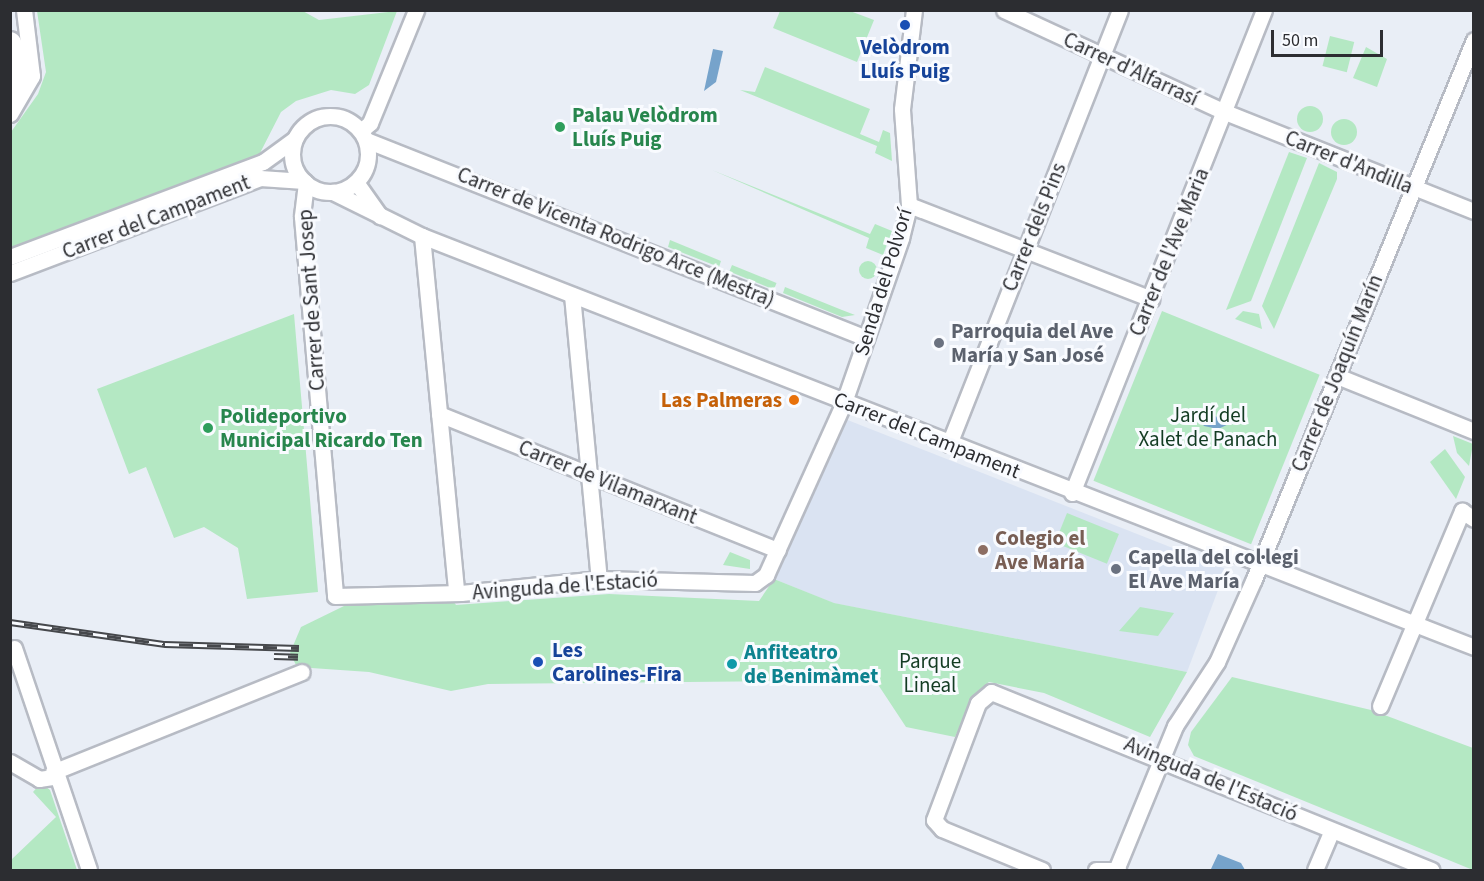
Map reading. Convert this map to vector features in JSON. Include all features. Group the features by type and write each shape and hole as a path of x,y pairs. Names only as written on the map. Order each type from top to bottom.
{"highway":[{"path":"10,44 22,71 11,102"}],"street":[{"path":"10,114 32,76 24,10"},
{"path":"363,136 416,10"},
{"name":"Carrer d'Alfarrasí","path":"1004,10 1225,112"},
{"name":"Carrer dels Pins","path":"950,444 1120,10"},
{"name":"Carrer de l'Ave Maria","path":"1072,493 1264,10"},
{"name":"Senda del Polvorí","path":"777,549 844,402 909,206 902,110 914,13"},
{"name":"Carrer de Joaquín Marín","path":"1117,870 1162,759 1190,701 1217,662 1260,565 1473,39"},
{"name":"Carrer d'Andilla","path":"1225,112 1473,211"},
{"path":"322,116 345,118 363,136 369,159 356,182 333,192 305,182 293,164 295,139 322,116"},
{"name":"Carrer de Vicenta Rodrigo Arce (Mestra)","path":"363,136 866,338"},
{"name":"Carrer del Campament","path":"10,257 263,162 295,139"},
{"name":"Carrer del Campament","path":"10,273 260,178 305,182"},
{"name":"Carrer de Sant Josep","path":"305,182 302,217 334,596"},
{"path":"356,182 382,219"},
{"name":"Carrer del Campament","path":"333,192 382,219 422,236 1072,493 1473,647"},
{"path":"909,206 1151,299"},
{"path":"422,236 456,589"},
{"path":"572,295 598,579"},
{"path":"1337,376 1473,431"},
{"name":"Carrer de Vilamarxant","path":"439,414 777,549"},
{"path":"1380,706 1415,624 1468,515"},
{"name":"Avinguda de l'Estació","path":"334,596 456,589 461,593 598,579 755,583 766,575 777,549"},
{"path":"14,648 53,775 89,870"},
{"path":"10,762 39,780 206,714 302,672"},
{"name":"Avinguda de l'Estació","path":"1042,870 942,828 933,814 978,703 991,693 1162,759 1431,870"},
{"path":"1315,870 1332,830"},
{"path":"1096,870 1117,870"}],"shaded area":[{"name":"Colegio el Ave María","path":"845,419 1226,569 1187,672 833,603 774,579"}],"green space":[{"path":"301,10 319,20 397,11 369,85 355,94 331,90 296,101 281,112 259,155 11,249 11,132 38,94 46,72 37,11"},
{"path":"780,11 850,11 874,20 857,62 773,28"},
{"path":"1330,36 1354,42 1347,72 1323,66"},
{"path":"1366,47 1387,59 1377,87 1353,78"},
{"path":"765,67 870,109 860,134 879,142 883,130 890,133 892,161 875,153 877,146 740,90 755,92"},
{"path":"1310,106 1319,110 1323,119 1319,128 1310,132 1301,128 1297,119 1301,110"},
{"path":"1344,119 1353,123 1357,132 1353,141 1344,145 1335,141 1331,132 1335,123"},
{"path":"1289,152 1307,158 1251,301 1226,310"},
{"path":"1319,163 1337,172 1337,179 1274,329 1262,306"},
{"path":"712,170 870,234 875,224 892,231 883,255 866,248 869,238"},
{"path":"670,240 721,261 719,267 668,247"},
{"path":"868,261 874,264 877,270 874,276 868,279 862,276 859,270 862,264"},
{"path":"732,265 777,283 774,289 729,271"},
{"path":"785,287 855,315 842,317 783,293"},
{"name":"Jardí del Xalet de Panach","path":"1162,311 1320,375 1251,544 1093,481"},
{"path":"1243,311 1259,314 1262,329 1235,319"},
{"name":"Polideportivo Municipal Ricardo Ten","path":"294,314 318,592 247,599 238,548 204,527 174,538 146,467 129,474 97,389"},
{"path":"1453,436 1473,444 1469,466 1457,453"},
{"path":"1445,449 1465,477 1456,499 1430,462"},
{"path":"1067,513 1119,534 1107,564 1055,543"},
{"path":"730,552 750,560 750,569 723,565"},
{"name":"Parque Lineal","path":"774,579 834,603 1187,672 1150,737 1044,693 989,682 977,692 955,737 906,727 875,680 488,684 451,691 369,672 297,667 290,653 301,627 344,606 448,594 456,605 609,594 759,601"},
{"path":"1140,607 1174,613 1158,636 1119,631"},
{"path":"1232,677 1371,710 1473,748 1473,870 1194,756 1188,745 1191,732"},
{"path":"41,783 50,790 77,870 11,870 11,860 56,817 33,792"}],"water":[{"path":"713,49 723,51 716,82 704,91"},
{"path":"1190,408 1197,408 1231,423 1218,429 1204,426"},
{"path":"1218,854 1241,863 1245,870 1211,869"}],"railway":[{"path":"10,622 165,644 299,648"},
{"path":"274,656 298,657"}],"place":[{"name":"Velòdrom Lluís Puig","path":"905,25"},
{"name":"Palau Velòdrom Lluís Puig","path":"560,127"},
{"name":"Parroquia del Ave María y San José","path":"939,343"},
{"name":"Las Palmeras","path":"794,400"},
{"name":"Polideportivo Municipal Ricardo Ten","path":"208,428"},
{"name":"Colegio el Ave María","path":"983,550"},
{"name":"Capella del col·legi El Ave María","path":"1116,569"},
{"name":"Les Carolines-Fira","path":"538,662"},
{"name":"Anfiteatro de Benimàmet","path":"732,664"}]}
